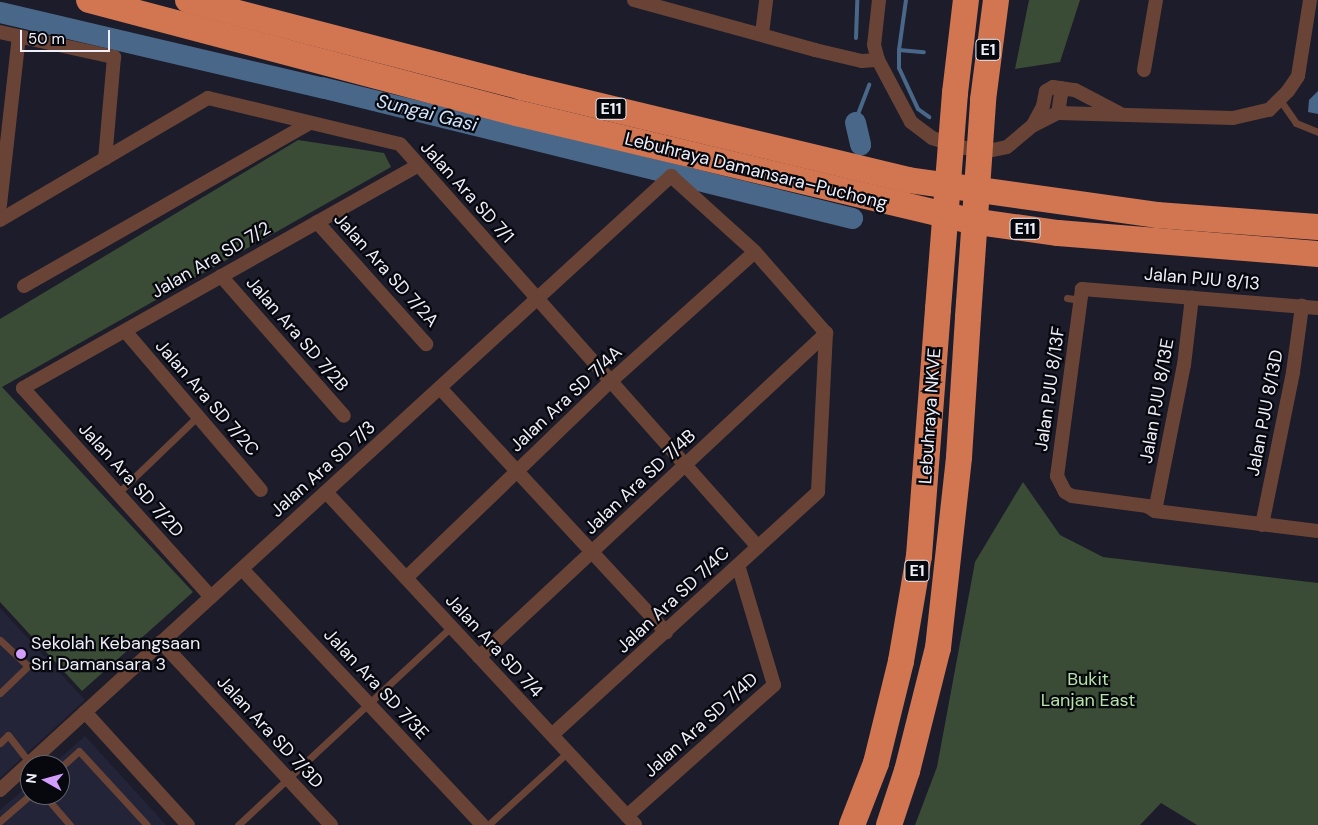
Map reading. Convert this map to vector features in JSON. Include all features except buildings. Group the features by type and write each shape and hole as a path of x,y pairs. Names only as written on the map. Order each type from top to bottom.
{"highway":[{"name":"Lebuhraya Damansara–Puchong","path":"89,0 517,113 924,211 1058,233 1318,254"},
{"name":"Lebuhraya Damansara–Puchong","path":"188,0 520,87 908,180 1157,215 1318,227"},
{"name":"Lebuhraya NKVE","path":"852,825 876,763 901,661 919,556 955,93 966,0"},
{"name":"Lebuhraya NKVE","path":"889,825 910,762 938,648 959,457 983,100 996,0"}],"street":[{"path":"634,0 656,3 862,61 878,60"},
{"path":"762,34 766,0"},
{"path":"879,0 875,36 878,60 911,122 938,140 965,148 998,149 1016,142 1033,125 1058,113 1120,113 1233,118 1268,110 1280,100 1298,76 1310,0"},
{"path":"1144,70 1156,0"},
{"path":"0,32 114,57 104,159"},
{"path":"0,204 19,36"},
{"path":"1033,125 1049,87 1075,90 1120,113"},
{"path":"1058,113 1062,88"},
{"name":"Jalan Ara SD 7/1","path":"0,220 208,98 400,144 758,547"},
{"path":"24,286 310,123"},
{"name":"Jalan Ara SD 7/2","path":"23,388 418,165"},
{"name":"Jalan Ara SD 7/3","path":"39,755 672,176 755,252"},
{"name":"Jalan Ara SD 7/2A","path":"317,222 426,344"},
{"path":"755,252 826,333"},
{"name":"Jalan Ara SD 7/4A","path":"406,578 611,382 755,252"},
{"name":"Jalan Ara SD 7/2B","path":"221,276 344,416"},
{"name":"Jalan PJU 8/13","path":"1077,295 1192,297 1318,308"},
{"name":"Jalan PJU 8/13F","path":"1077,295 1057,476 1065,492 1083,498 1147,506 1155,510"},
{"name":"Jalan PJU 8/13E","path":"1155,510 1184,365 1192,297"},
{"name":"Jalan PJU 8/13D","path":"1262,525 1293,372 1302,306"},
{"name":"Jalan Ara SD 7/2C","path":"124,331 262,490"},
{"name":"Jalan Ara SD 7/4B","path":"479,656 686,466 826,333"},
{"name":"Jalan Ara SD 7/4C","path":"552,735 818,492 826,333"},
{"name":"Jalan Ara SD 7/2D","path":"23,388 119,492 211,597"},
{"path":"440,388 666,632"},
{"name":"Jalan Ara SD 7/4","path":"326,492 631,821"},
{"path":"1155,510 1318,531"},
{"name":"Jalan Ara SD 7/4D","path":"631,821 774,684 738,565"},
{"name":"Jalan Ara SD 7/3E","path":"242,569 482,825"},
{"name":"Jalan Ara SD 7/3D","path":"161,642 331,825"},
{"path":"85,712 188,825"},
{"name":"Jalan Ara SD 7/3","path":"0,790 20,772"}],"lane":[{"path":"1280,100 1296,123 1318,132"},
{"path":"119,492 197,417"},
{"path":"238,825 451,627"},
{"path":"0,640 28,666 0,694"},
{"path":"0,742 8,735 24,755"},
{"path":"70,759 79,751 148,825"},
{"path":"488,825 568,752"},
{"path":"0,821 20,804"},
{"path":"53,805 70,825"}],"shaded area":[{"path":"1318,91 1318,114 1308,112 1309,100"},
{"name":"Sekolah Kebangsaan Sri Damansara 3","path":"0,608 85,700 25,755 20,755 20,760 0,778"},
{"path":"85,736 166,825 0,825 0,810 20,793 20,805 70,805 70,755 63,755"}],"green space":[{"path":"1029,0 1080,0 1060,62 1015,69"},
{"path":"298,140 384,153 391,167 2,387 193,592 82,691 0,602 0,319"},
{"name":"Bukit Lanjan East","path":"1023,482 1060,535 1103,557 1318,583 1318,825 1197,825 1161,803 1140,825 915,825 937,767 975,562"}],"waterway":[{"name":"Sungai Gasi","path":"856,38 857,0"},
{"path":"906,0 899,50 899,68 918,109 929,117"},
{"name":"Sungai Gasi","path":"0,12 321,87 852,218"},
{"path":"899,50 924,52"},
{"name":"Sungai Gasi","path":"855,122 869,85"},
{"name":"Sungai Gasi","path":"855,122 860,144"}],"place":[{"name":"Sekolah Kebangsaan Sri Damansara 3","path":"21,654"}]}
